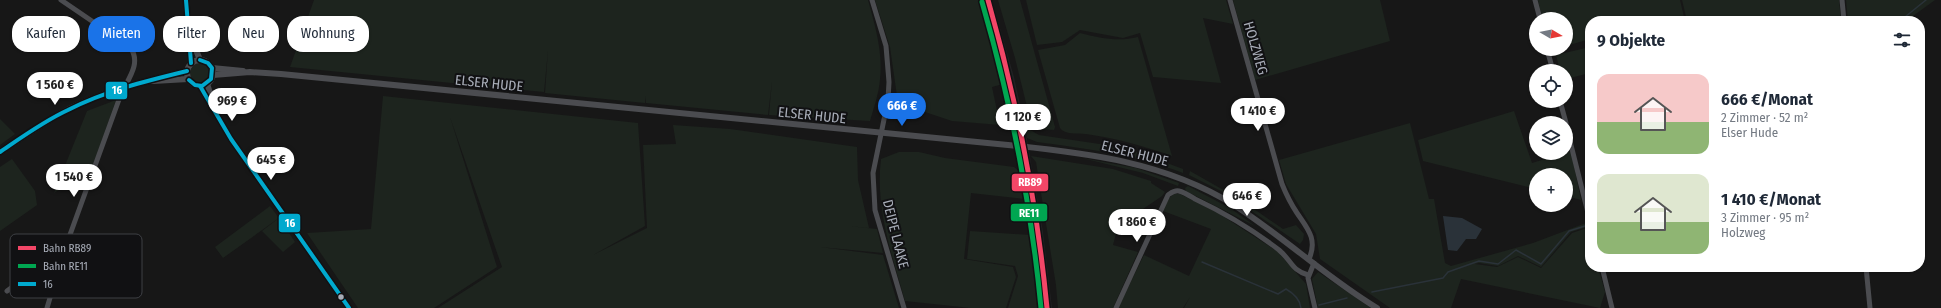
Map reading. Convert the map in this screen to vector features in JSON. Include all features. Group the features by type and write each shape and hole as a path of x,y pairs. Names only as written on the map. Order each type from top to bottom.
{"street":[{"path":"61,0 123,42 135,54 131,78 124,87 70,234"},
{"path":"186,0 188,16"},
{"name":"DEIPE LAAKE","path":"872,0 886,46 889,82 888,100 873,174 876,210 904,308"},
{"name":"HOLZWEG","path":"1230,0 1282,184 1290,203 1311,235 1311,261 1308,275"},
{"path":"1535,0 1538,12"},
{"path":"1842,0 1844,16"},
{"path":"191,52 191,63 187,71 188,79 191,83 200,86 207,84 213,75 212,68 209,63 200,60 191,63"},
{"path":"197,52 200,60"},
{"name":"ELSER HUDE","path":"212,68 881,134 1008,145 1112,158 1162,171 1233,204 1377,308"},
{"path":"146,82 160,76 187,71"},
{"name":"ELSER HUDE","path":"213,75 250,72"},
{"path":"0,152 28,133 67,110 124,87 146,82 188,79"},
{"path":"207,84 216,114"},
{"path":"200,86 216,114 261,182 349,308"},
{"path":"1573,152 1585,201"},
{"path":"1116,308 1168,195 1174,191 1179,191 1206,203 1246,226 1280,251 1297,272 1308,275 1315,308"},
{"path":"1603,272 1612,308"},
{"path":"1866,272 1870,308"},
{"path":"47,308 50,298"}],"shaded area":[{"path":"314,0 868,0 876,29 881,69 876,100 870,121 769,115 772,81 768,115 646,103 646,96 645,103 545,93 548,50 544,92 290,67 295,52 369,52 369,16 308,16"},
{"path":"875,0 981,0 1003,84 992,87 1000,125 952,121 898,103 890,47"},
{"path":"982,0 992,0 1014,77 1025,128 1043,232 1052,308 1040,308 1026,190 1004,84"},
{"path":"998,0 1020,0 1055,127 1054,130 1041,129 1031,123 1015,58"},
{"path":"1026,0 1226,0 1233,24 1203,18 1221,83 1153,77 1140,33 1123,38 1080,30 1062,42 1037,45"},
{"path":"1233,0 1380,0 1390,41 1255,80"},
{"path":"1538,0 1680,0 1684,16 1585,16 1585,40 1573,44 1573,12 1541,12"},
{"path":"1682,0 1839,0 1841,16 1686,16"},
{"path":"1846,0 1935,0 1913,16 1848,16"},
{"path":"1080,33 1102,38 1116,39 1138,37 1172,156 1119,140 1086,134 1068,133 1060,128 1038,50 1065,45"},
{"path":"1585,48 1585,74 1573,77 1573,64 1558,64 1556,56 1573,56 1573,51"},
{"path":"200,63 207,66 210,73 207,80 200,83 193,80 190,73 193,66"},
{"path":"383,96 638,123 645,226 593,255 647,228 643,145 676,144 673,125 730,129 857,147 858,180 869,228 848,226 877,229 883,253 820,247 883,255 899,308 438,308 502,267 450,117 497,267 434,308 358,308 307,233 371,229"},
{"path":"116,100 92,169 54,193 87,111"},
{"path":"1514,111 1529,154 1529,160 1531,160 1532,163 1542,160 1573,160 1581,200 1573,198 1573,168 1529,168 1529,187 1423,161 1418,140"},
{"path":"0,119 15,134 0,145"},
{"path":"1410,123 1429,199 1434,199 1445,263 1451,266 1533,243 1585,223 1585,228 1571,232 1541,267 1518,256 1498,266 1479,263 1475,264 1497,267 1518,257 1541,268 1572,233 1585,229 1585,272 1599,272 1605,292 1600,308 1461,279 1451,308 1390,308 1320,259 1316,234 1286,184 1279,160"},
{"path":"1025,127 1039,135 1113,146 1140,153 1183,169 1183,173 1164,166 1128,157 1037,142 1027,138"},
{"path":"899,152 919,152 945,158 1014,167 1020,172 1024,199 971,193 964,259 1013,267 1016,277 1006,308 971,308 905,301 890,249 880,195 881,159"},
{"path":"1031,156 1113,169 1151,181 1151,183 1165,192 1162,196 1118,226 1113,245 1138,252 1113,308 1058,308 1056,285 1036,162"},
{"path":"1082,158 1136,168 1179,183 1178,186 1143,173"},
{"path":"12,159 35,191 37,205 0,231 0,167"},
{"path":"1190,171 1241,200 1283,229 1296,225 1304,234 1303,240 1300,244 1225,193 1189,175"},
{"path":"1188,186 1230,208 1255,226 1186,191 1185,188"},
{"path":"1174,194 1180,194 1218,213 1278,252 1306,284 1310,308 1184,308 1190,297 1183,308 1118,308 1144,255 1189,276 1211,229 1163,211 1169,198"},
{"path":"270,206 279,218 223,258 215,247"},
{"path":"1443,216 1462,218 1482,229 1476,239 1466,239 1457,251 1448,250"},
{"path":"279,218 295,242 283,252 262,231"},
{"path":"970,231 1030,235 1038,308 1008,308 1018,276 1015,266 967,259"},
{"path":"1318,272 1371,308 1318,308 1312,279"}],"waterway":[{"path":"1906,16 1926,0"},
{"path":"1372,292 1443,278 1448,272 1479,261 1498,264 1516,250 1541,264 1569,231 1585,226"},
{"path":"1202,262 1278,294 1286,289 1296,297 1301,308"},
{"path":"1319,305 1347,298"}],"rail line":[{"name":"RB89","path":"988,0 1008,76 1025,152 1038,230 1047,308"},
{"name":"RE11","path":"982,2 1002,77 1019,154 1032,230 1041,308"}],"transit line":[{"name":"16","path":"186,0 191,63"},
{"name":"16","path":"189,80 195,85 202,86 211,79 212,68 208,63 200,60"},
{"name":"16","path":"0,152 42,124 82,103 126,87 187,71"},
{"name":"16","path":"200,86 231,139 349,308"}]}
